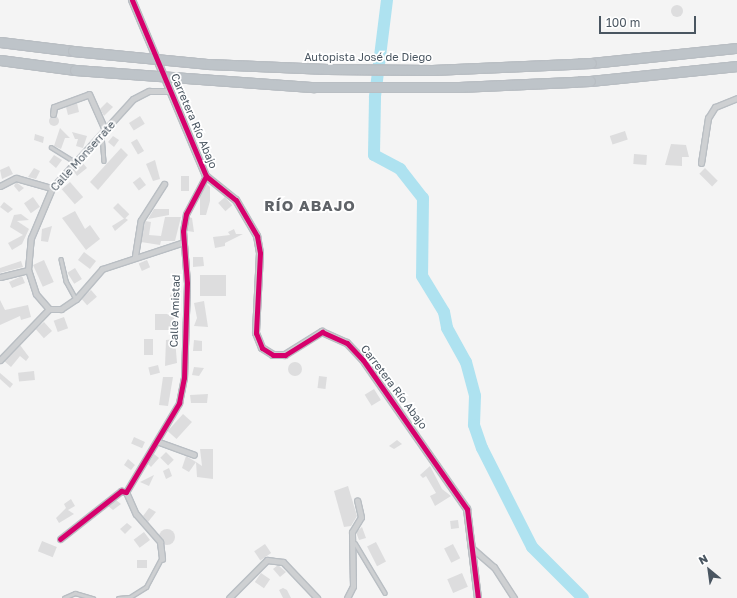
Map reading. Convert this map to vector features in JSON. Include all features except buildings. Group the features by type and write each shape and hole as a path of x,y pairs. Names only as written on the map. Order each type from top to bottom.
{"highway":[{"name":"Autopista José de Diego","path":"0,42 208,64 327,69 447,69 591,63 737,48"},
{"path":"0,60 75,70 314,87 459,87 590,81 737,66"}],"street":[{"name":"Carretera Río Abajo","path":"132,0 206,176 236,200 257,236 260,253 256,333 262,348 273,355 285,355 322,332 347,343 439,465 467,509 478,598"},
{"name":"Calle Monserrate","path":"49,309 36,294 28,270 31,238 52,188 133,99 149,91 170,91"},
{"path":"53,114 54,107 89,94 104,132"},
{"path":"701,163 708,118 715,108 737,98"},
{"name":"Calle Amistad","path":"126,492 154,446 159,442 179,403 184,378 188,283 184,242 186,214 206,176"},
{"path":"0,186 16,178 52,188"},
{"path":"136,256 141,220 164,184"},
{"path":"0,360 2,353 49,309 61,309 76,299 102,269 136,256 184,242"},
{"path":"0,277 28,270"},
{"path":"159,442 194,455"},
{"path":"60,539 121,492 126,492 136,514 160,542 162,559"},
{"path":"347,598 353,586 355,544 352,532 361,517 357,500"},
{"path":"473,549 494,567 514,598"},
{"path":"228,598 267,560 283,562 318,598"}],"lane":[{"path":"104,132 104,161"},
{"path":"51,148 76,162"},
{"path":"61,259 66,281 76,299"},
{"path":"355,544 385,593"},
{"path":"118,598 130,597 146,587 162,559"},
{"path":"64,598 75,593 93,598"}],"waterway":[{"path":"387,0 375,97 374,155 400,169 423,198 422,276 444,312 447,328 466,362 475,396 474,425 482,448 532,547 583,598"}],"cycle path":[{"path":"132,0 206,176 236,200 257,236 260,253 256,333 262,348 273,355 285,355 322,332 347,343 363,360 467,509 478,598"},
{"path":"60,539 121,491 126,492 179,403 184,378 187,283 183,231 186,214 206,176"}],"district":[{"name":"RÍO ABAJO","path":"310,206"}]}
